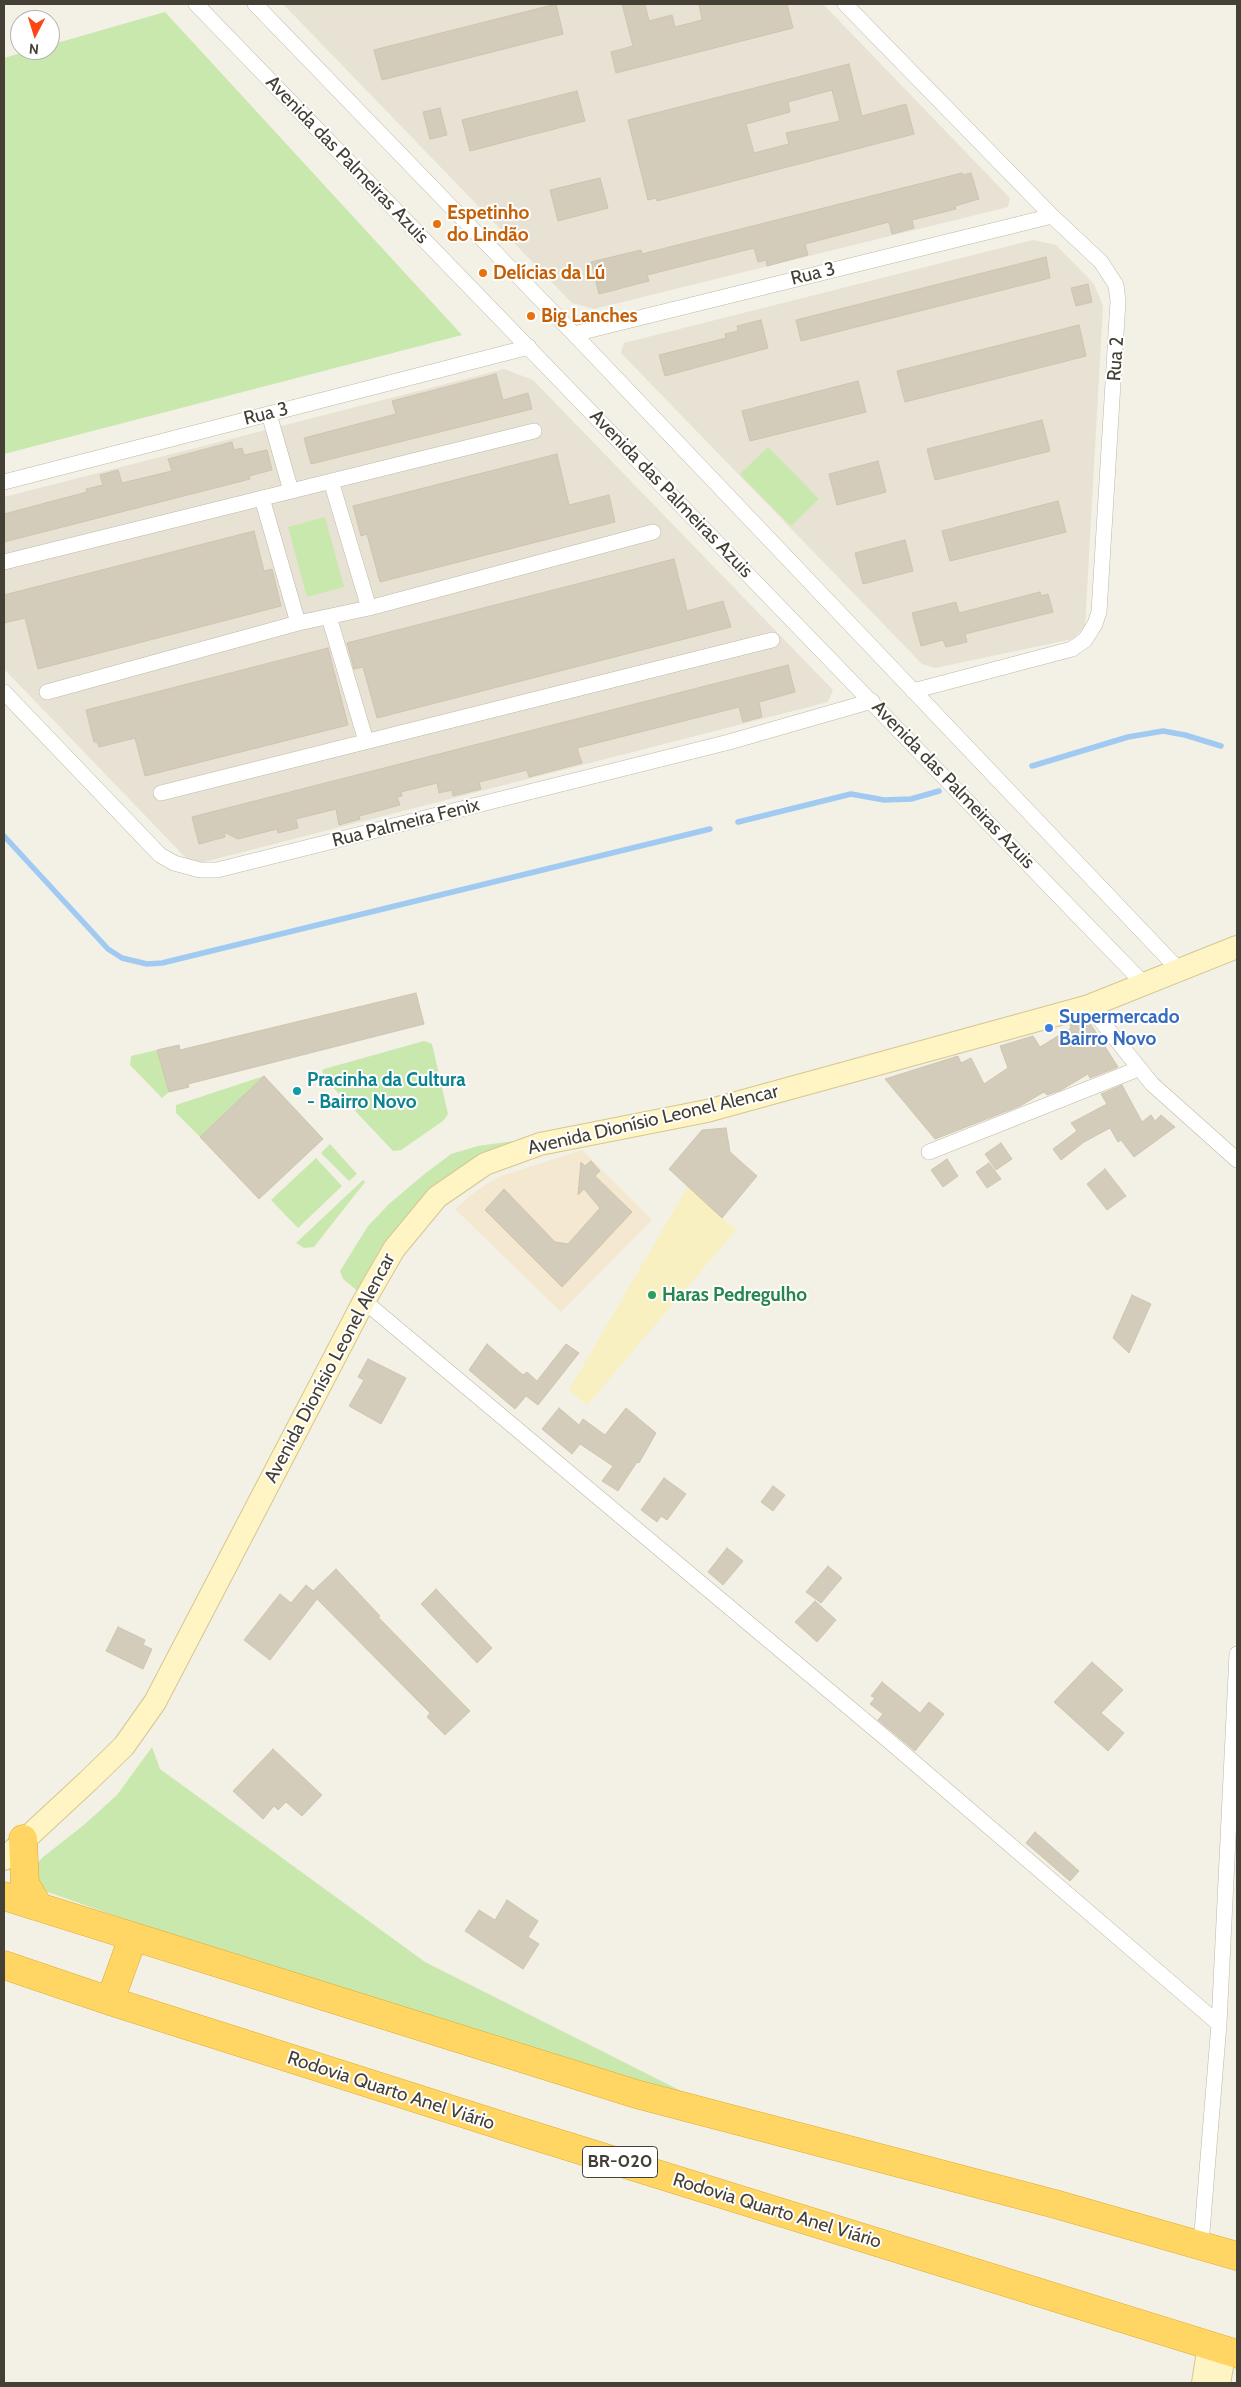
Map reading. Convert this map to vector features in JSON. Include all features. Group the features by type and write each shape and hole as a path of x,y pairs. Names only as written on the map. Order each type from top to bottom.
{"highway":[{"path":"23,1839 24,1884 39,1907"},
{"path":"4,1896 636,2094 1055,2204 1201,2244 1237,2256"},
{"path":"110,2001 133,1937"},
{"name":"Rodovia Quarto Anel Viário","path":"4,1965 110,2001 525,2133 1224,2350"}],"street":[{"name":"Avenida das Palmeiras Azuis","path":"196,4 1145,985"},
{"name":"Avenida das Palmeiras Azuis","path":"255,4 574,334 1180,971"},
{"name":"Rua 2","path":"845,4 1052,216 1102,262 1116,285 1118,301 1099,612 1095,624 1085,640 1072,649 913,691"},
{"name":"Rua 3","path":"574,334 1052,216"},
{"name":"Rua 3","path":"4,482 528,347"},
{"path":"269,414 291,491"},
{"path":"4,562 534,430"},
{"path":"331,481 369,608"},
{"path":"262,498 298,623"},
{"path":"47,692 298,623 369,608 653,532"},
{"path":"329,617 366,741"},
{"path":"161,793 772,640"},
{"name":"Rua Palmeira Fenix","path":"4,692 160,855 174,863 200,870 217,870 729,742 872,701"},
{"name":"Avenida Dionísio Leonel Alencar","path":"4,1858 88,1782 124,1746 155,1702 364,1301 394,1249 437,1197 485,1164 540,1144 707,1111 1089,1006 1237,947"},
{"path":"1089,1006 1138,1069 1237,1160"},
{"path":"929,1152 1138,1069"},
{"path":"364,1301 889,1741 1218,2024"},
{"path":"1201,2244 1218,2024 1237,1654"},
{"path":"1203,2383 1224,2350"},
{"path":"1219,2383 1224,2350"}],"shaded area":[{"path":"283,4 823,4 1010,198 1008,207 594,309 572,303"},
{"path":"1033,240 1056,245 1094,284 1103,306 1085,626 1073,639 935,668 922,664 621,353 624,343"},
{"path":"504,369 533,380 833,690 828,702 200,863 186,858 4,669 4,497"},
{"path":"582,1150 652,1220 561,1312 455,1209 476,1191 498,1177"}],"green space":[{"path":"165,12 462,335 4,454 4,58 10,56 10,60 60,60 60,42"},
{"path":"768,447 819,499 791,526 740,474"},
{"path":"325,517 344,587 307,597 288,527"},
{"path":"424,1041 432,1044 448,1114 443,1121 401,1150 393,1151 325,1079 322,1071"},
{"path":"157,1050 169,1092 162,1098 130,1065 131,1056"},
{"path":"264,1076 200,1137 176,1113 176,1105"},
{"path":"514,1141 481,1156 360,1293 343,1279 340,1271 368,1226 389,1204 422,1176 451,1154 478,1146"},
{"path":"330,1144 357,1174 349,1181 321,1153"},
{"path":"316,1158 342,1186 298,1228 271,1200"},
{"path":"363,1180 365,1182 314,1247 304,1248 296,1243"},
{"path":"152,1747 160,1769 425,1962 701,2101 167,1934 42,1890 34,1868 42,1858 85,1824 117,1795"}],"sand":[{"name":"Haras Pedregulho","path":"688,1186 736,1230 587,1405 569,1390"}],"building":[{"path":"556,4 563,34 382,80 374,50"},
{"path":"622,4 645,4 649,21 672,15 675,27 702,20 699,4 787,4 793,28 616,73 611,52 633,46"},
{"path":"849,64 862,116 906,104 914,134 657,201 656,198 648,200 628,120","holes":["832,90 840,121 786,133 789,144 754,153 746,124 790,112 788,102"]},
{"path":"577,91 585,121 470,151 462,120"},
{"path":"440,108 447,135 430,139 423,112"},
{"path":"962,173 963,175 971,173 979,199 955,206 956,209 912,220 914,228 892,234 889,222 805,244 808,255 767,266 766,260 758,262 754,248 647,275 649,281 599,294 591,262 641,250 642,254"},
{"path":"600,178 608,208 558,221 550,190"},
{"path":"1046,257 1050,278 801,341 796,320"},
{"path":"1088,284 1092,302 1076,306 1071,288"},
{"path":"761,320 768,348 665,376 659,355 726,338 725,334 738,331 737,326"},
{"path":"1079,325 1086,356 905,402 897,371"},
{"path":"496,374 503,400 528,393 532,409 311,464 304,438 396,414 392,401"},
{"path":"858,381 866,412 750,441 742,411"},
{"path":"1042,420 1050,451 935,480 927,449"},
{"path":"232,442 234,450 242,448 244,455 267,450 272,470 249,476 250,479 4,542 4,514 87,492 86,489 103,485 100,475 118,470 122,483 172,471 168,459"},
{"path":"557,454 569,505 609,495 615,522 380,582 367,534 361,536 353,506"},
{"path":"878,461 886,492 837,505 829,474"},
{"path":"1058,501 1066,532 950,561 942,531"},
{"path":"254,531 264,571 272,569 281,606 38,669 25,618 4,623 4,595"},
{"path":"905,540 913,571 863,584 855,553"},
{"path":"674,559 687,611 723,601 731,627 377,718 363,667 354,669 347,643"},
{"path":"1040,592 1041,596 1048,594 1053,612 965,634 967,642 946,647 943,640 921,646 912,613 956,602 959,613"},
{"path":"328,648 348,725 145,776 135,738 99,747 97,742 94,742 86,710"},
{"path":"788,665 795,692 759,702 762,717 743,722 739,707 577,748 582,763 529,777 527,770 479,782 481,789 453,796 452,790 439,793 437,783 401,792 402,796 397,797 400,805 359,816 360,819 339,825 336,809 296,819 298,828 278,833 277,829 238,839 224,832 225,837 199,844 192,817"},
{"path":"416,993 424,1024 188,1084 189,1087 169,1092 157,1050 179,1045 180,1050"},
{"path":"1088,1020 1118,1067 1090,1078 1088,1074 1061,1090 1047,1095 1044,1092 1020,1106 935,1139 885,1079 958,1056 961,1063 971,1058 984,1084 1008,1068 1000,1046 1033,1036 1040,1047 1071,1028 1070,1025"},
{"path":"264,1076 323,1139 259,1199 200,1137"},
{"path":"1122,1085 1142,1122 1151,1115 1155,1121 1161,1115 1175,1127 1134,1157 1121,1140 1118,1142 1110,1128 1084,1142 1061,1160 1053,1149 1077,1131 1071,1123 1107,1104 1101,1094"},
{"path":"726,1128 730,1152 757,1176 722,1218 669,1169 702,1130"},
{"path":"1001,1143 1012,1159 996,1170 985,1154"},
{"path":"947,1159 958,1176 943,1187 931,1170"},
{"path":"591,1161 600,1171 595,1176 632,1212 562,1287 485,1210 504,1189 555,1242 568,1244 600,1208 584,1189 578,1195 581,1162 585,1166"},
{"path":"989,1163 1001,1179 987,1188 976,1172"},
{"path":"1105,1169 1126,1196 1107,1210 1087,1184"},
{"path":"1132,1295 1151,1304 1129,1353 1113,1338"},
{"path":"487,1344 523,1375 527,1372 537,1381 566,1344 579,1353 538,1405 526,1396 515,1409 469,1370"},
{"path":"368,1359 406,1378 381,1424 349,1406 364,1380 358,1377"},
{"path":"559,1408 579,1425 583,1419 605,1435 626,1408 656,1433 639,1463 637,1462 618,1491 602,1481 613,1466 580,1444 572,1454 542,1429"},
{"path":"664,1478 686,1494 667,1520 661,1516 657,1522 641,1510"},
{"path":"773,1486 785,1495 773,1511 761,1502"},
{"path":"727,1548 743,1561 723,1585 708,1572"},
{"path":"828,1566 842,1578 821,1603 806,1592"},
{"path":"336,1569 380,1616 378,1617 470,1711 445,1735 427,1717 430,1713 317,1599 270,1660 244,1640 280,1594 291,1603 306,1585 313,1591"},
{"path":"436,1589 492,1648 477,1663 421,1604"},
{"path":"815,1601 836,1620 817,1642 795,1622"},
{"path":"118,1627 145,1640 143,1645 152,1649 143,1669 106,1651"},
{"path":"1092,1662 1123,1690 1101,1713 1124,1733 1108,1751 1054,1702"},
{"path":"882,1682 920,1713 929,1702 944,1714 915,1751 878,1720 883,1714 870,1704 875,1698 871,1696"},
{"path":"273,1749 322,1795 302,1816 286,1802 278,1810 274,1806 263,1819 233,1791"},
{"path":"1035,1832 1079,1871 1070,1881 1026,1843"},
{"path":"507,1900 538,1921 528,1937 539,1944 523,1969 465,1931 479,1910 495,1920"}],"waterway":[{"path":"1032,766 1128,737 1163,731 1185,735 1221,746"},
{"path":"738,822 851,794 884,800 911,799 939,791"},
{"path":"4,836 108,949 122,958 147,964 162,963 710,829"}],"place":[{"name":"Espetinho do Lindão","path":"437,224"},
{"name":"Delícias da Lú","path":"483,273"},
{"name":"Big Lanches","path":"531,316"},
{"name":"Supermercado Bairro Novo","path":"1049,1028"},
{"name":"Pracinha da Cultura - Bairro Novo","path":"297,1091"},
{"name":"Haras Pedregulho","path":"652,1295"}]}
